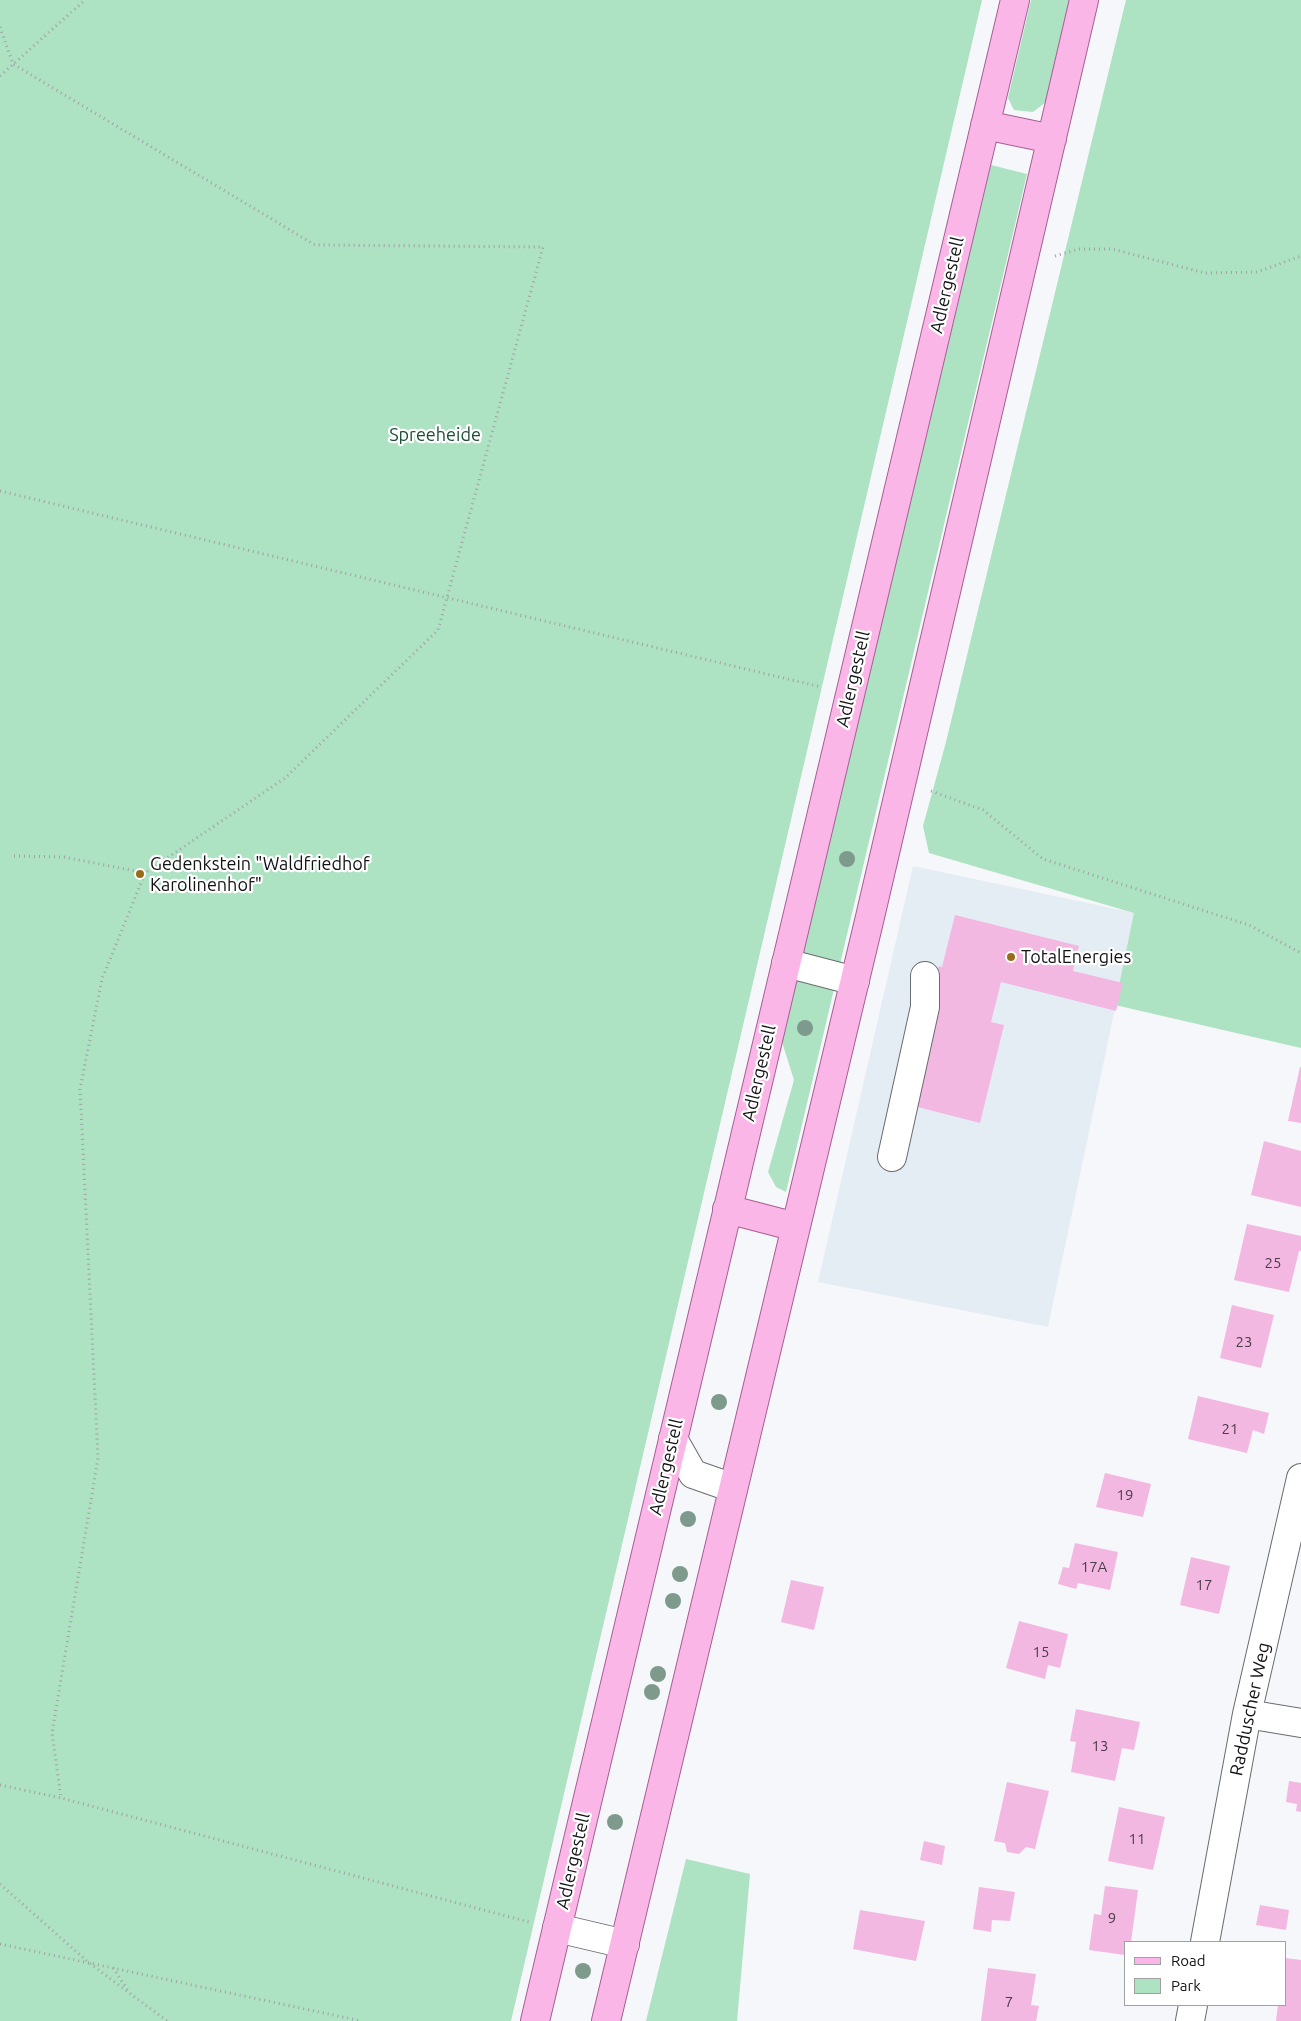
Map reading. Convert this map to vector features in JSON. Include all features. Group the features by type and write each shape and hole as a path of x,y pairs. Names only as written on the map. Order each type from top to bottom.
{"main road":[{"name":"Adlergestell","path":"535,2021 544,1925 672,1439 1015,0"},
{"path":"606,2021 855,981 1084,0"},
{"path":"985,125 1052,139"},
{"path":"727,1209 796,1226"}],"street":[{"path":"786,963 855,981"},
{"path":"892,1157 925,1007 925,976"},
{"path":"672,1439 693,1474 733,1488"},
{"name":"Radduscher Weg","path":"1205,1941 1247,1714 1301,1478"},
{"path":"1247,1714 1301,1723"},
{"path":"544,1925 625,1944"},
{"path":"1190,2021 1193,2006"}],"path":[{"path":"0,76 85,0"},
{"path":"0,27 13,64 315,245 543,247 438,630 285,778 145,873 102,979 80,1089 98,1458 52,1733 61,1798"},
{"path":"1052,256 1079,249 1112,249 1205,272 1257,272 1301,256"},
{"path":"0,492 826,688"},
{"path":"926,790 983,810 1042,859 1249,925 1301,953"},
{"path":"14,856 64,857 145,873"},
{"path":"0,1785 61,1798 544,1925"},
{"path":"0,1884 88,1962 167,2021"},
{"path":"0,1944 361,2021"},
{"path":"113,1967 132,1995"}],"shaded area":[{"path":"913,866 1135,913 1048,1327 818,1282"}],"green space":[{"name":"Spreeheide","path":"0,0 982,0 511,2021 0,2021"},
{"path":"1031,0 1070,0 1046,102 1033,112 1014,110 1008,98"},
{"path":"1126,0 1301,0 1301,1048 1115,1005 1134,913 929,853 923,826 946,742"},
{"path":"991,165 1027,174 786,1192 776,1187 768,1172 794,1080 782,1042"},
{"path":"686,1859 750,1874 737,2021 646,2021"}],"building":[{"path":"955,915 1079,946 1073,971 1123,983 1116,1011 1001,982 991,1022 1004,1025 980,1123 898,1102 929,1008 939,966 942,967"},
{"path":"1301,1067 1301,1123 1288,1121"},
{"path":"1264,1141 1301,1151 1301,1207 1251,1195"},
{"path":"1247,1224 1301,1236 1301,1251 1299,1251 1289,1292 1234,1280"},
{"path":"1232,1305 1274,1315 1261,1368 1220,1358"},
{"path":"1198,1396 1269,1413 1264,1434 1253,1430 1247,1453 1188,1439"},
{"path":"1105,1473 1151,1484 1143,1517 1096,1507"},
{"path":"1075,1543 1118,1552 1110,1590 1078,1583 1076,1589 1058,1584 1063,1567 1069,1568"},
{"path":"1191,1557 1230,1566 1219,1614 1180,1605"},
{"path":"791,1580 824,1587 814,1630 781,1622"},
{"path":"1019,1621 1068,1634 1060,1668 1048,1665 1045,1679 1006,1668"},
{"path":"1076,1709 1140,1722 1134,1750 1122,1748 1115,1781 1071,1772 1076,1742 1070,1741"},
{"path":"1289,1781 1301,1783 1301,1812 1296,1811 1297,1804 1286,1802"},
{"path":"1007,1782 1049,1791 1035,1849 1026,1847 1019,1854 1007,1852 1005,1843 994,1841"},
{"path":"1119,1807 1165,1817 1153,1870 1108,1861"},
{"path":"924,1841 945,1846 942,1865 920,1860"},
{"path":"1105,1886 1138,1890 1131,1941 1124,1941 1124,1955 1089,1950 1094,1914 1101,1915"},
{"path":"979,1887 1015,1892 1010,1921 992,1920 991,1932 973,1929"},
{"path":"1260,1905 1289,1910 1286,1930 1256,1925"},
{"path":"860,1910 925,1921 916,1961 853,1949"},
{"path":"1286,1958 1301,1960 1301,2021 1276,2021 1278,2006 1286,2006"},
{"path":"988,1968 1036,1974 1031,2005 1039,2006 1036,2021 981,2021"}],"place":[{"name":"Gedenkstein \"Waldfriedhof Karolinenhof\"","path":"140,874"},
{"name":"TotalEnergies","path":"1011,957"}]}
